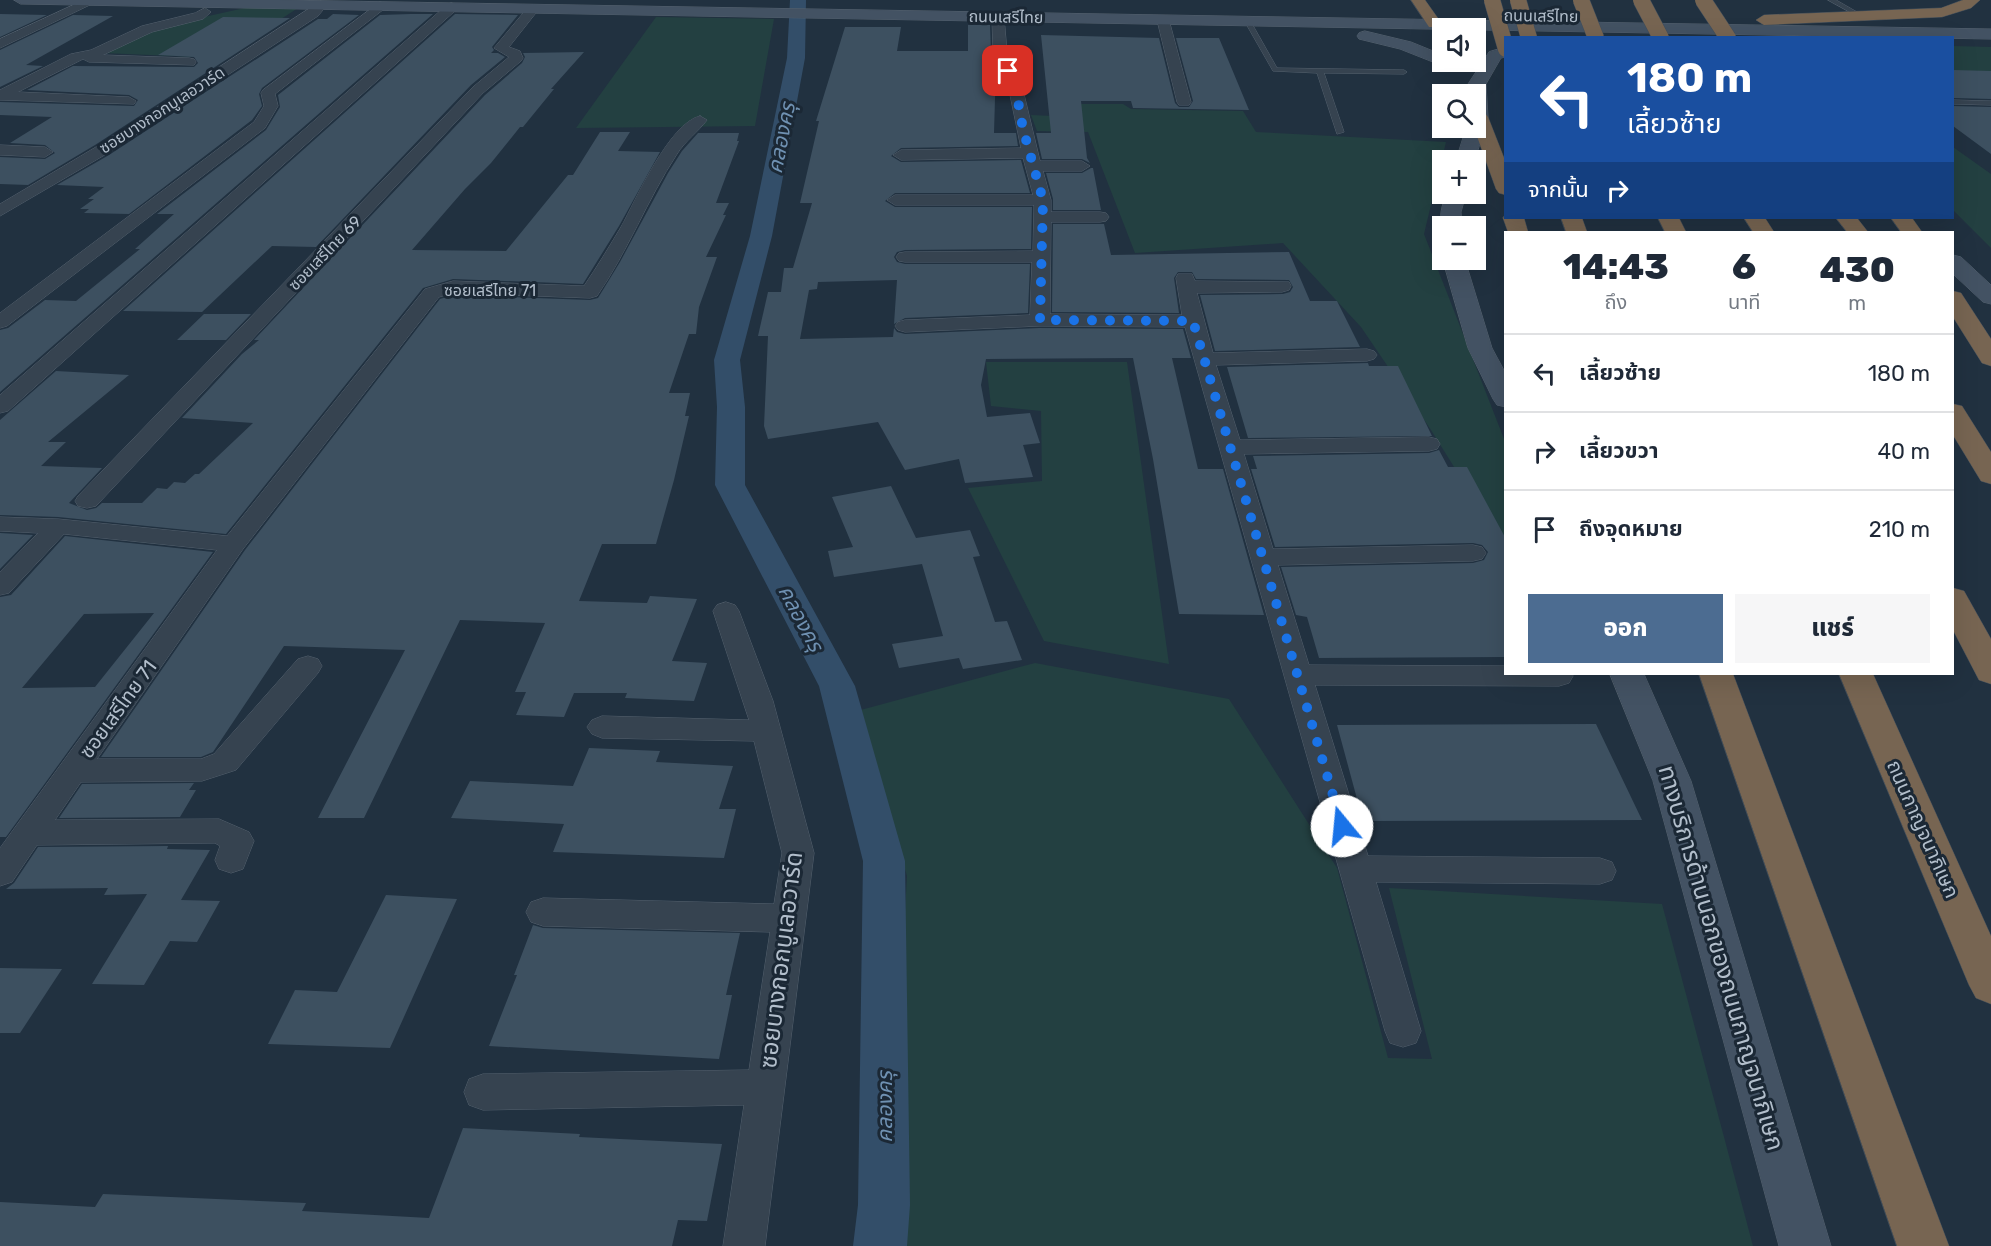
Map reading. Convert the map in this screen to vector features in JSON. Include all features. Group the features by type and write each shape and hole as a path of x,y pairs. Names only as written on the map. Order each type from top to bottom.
{"highway":[{"path":"1418,0 1431,19"},
{"path":"1492,0 1504,44"},
{"path":"1518,0 1528,36"},
{"path":"1581,0 1595,36"},
{"path":"1641,0 1660,36"},
{"path":"1703,0 1727,36"},
{"path":"1764,20 1942,12 1966,5 1973,0"},
{"path":"1483,138 1504,185"},
{"path":"1954,300 1991,358"},
{"path":"1954,414 1991,475"},
{"path":"1954,600 1991,672"},
{"path":"1700,675 1761,794"},
{"path":"1716,675 1923,1246"},
{"name":"ถนนกาญจนาภิเษก","path":"1856,675 1991,985"}],"main road":[{"name":"ถนนเสรีไทย","path":"21,0 240,4 324,3 533,9 715,7 868,10 1181,10 1991,35"},
{"name":"ถนนเสรีไทย","path":"622,0 715,7"},
{"name":"ถนนเสรีไทย","path":"868,10 998,17 1163,20 1248,14 1273,22 1431,19 1764,20 1991,24"},
{"path":"1181,10 1248,14"},
{"path":"1273,22 1347,33 1405,45 1432,57"},
{"path":"1954,38 1991,35"},
{"path":"1460,72 1477,84 1495,55 1504,52"},
{"path":"1903,219 1919,231"},
{"path":"1954,263 1991,297"},
{"path":"1458,270 1480,348 1504,395"},
{"name":"ทางบริการด้านนอกของถนนกาญจนาภิเษก","path":"1627,675 1672,781 1805,1246"}],"street":[{"path":"0,44 90,2"},
{"name":"ซอยบางกอกบูเลอวาร์ด","path":"0,211 102,150 314,13 324,3"},
{"path":"0,96 76,57 95,53 141,27 199,16 205,12 240,4"},
{"path":"0,322 260,125 271,106 267,93 380,6"},
{"path":"0,406 452,7"},
{"name":"ซอยเสรีไทย 69","path":"87,501 478,90 516,58 515,54 501,48 533,9"},
{"path":"998,17 1000,52 1016,90 1043,209 1040,320"},
{"path":"1163,20 1184,102"},
{"path":"76,57 189,62"},
{"path":"0,96 129,101"},
{"name":"ซอยเสรีไทย 71","path":"0,873 234,544 432,293 453,287 590,292 629,229 671,151 691,125 700,120"},
{"path":"0,150 45,152"},
{"path":"901,155 1031,159 1082,166"},
{"path":"239,195 264,195"},
{"path":"895,200 1043,209 1100,217"},
{"path":"905,257 1040,256"},
{"path":"1282,286 1186,283 1193,321 1403,1030"},
{"path":"905,326 1040,320 1193,321"},
{"path":"1205,360 1367,355"},
{"path":"1230,447 1429,444"},
{"path":"0,524 58,526 234,544"},
{"path":"0,587 58,526"},
{"path":"1263,557 1473,553"},
{"name":"ซอยบางกอกบูเลอวาร์ด","path":"726,611 759,701 798,853 744,1246"},
{"path":"73,771 202,770 217,766 232,754 308,666"},
{"path":"1297,675 1559,676"},
{"path":"602,727 767,731"},
{"path":"29,833 219,831 238,841 231,860"},
{"path":"1355,869 1600,871"},
{"path":"543,912 789,918"},
{"path":"483,1092 766,1087"}],"lane":[{"path":"1826,0 1832,0 1861,16"},
{"path":"1248,14 1275,70 1404,72"},
{"path":"1320,70 1340,132"},
{"path":"1954,102 1991,102"}],"green space":[{"path":"249,7 298,8 221,58 103,53 159,27"},
{"path":"656,17 774,19 755,126 576,128"},
{"path":"1954,46 1991,47 1991,96 1954,95"},
{"path":"1073,104 1123,104 1131,109 1243,111 1256,132 1446,142 1444,150 1432,150 1432,201 1424,234 1432,254 1432,270 1438,270 1504,439 1504,547 1431,430 1361,327 1283,243 1135,253 1088,132 1037,131 1031,115 1075,117"},
{"path":"1954,148 1991,174 1991,248 1954,211"},
{"path":"986,362 1127,362 1169,664 1044,641 968,488 1042,481 1041,411 991,406"},
{"path":"1035,663 1229,699 1337,868 1388,1058 1432,1059 1389,888 1662,904 1753,1246 886,1246 907,876 857,711"}],"building":[{"path":"0,14 47,15 0,37"},
{"path":"333,14 359,15 262,88 259,94 262,106 252,120 129,214 84,213 89,209 80,209 94,199 88,199 104,187 57,185 109,155 318,19 327,19"},
{"path":"433,14 0,392 0,330 8,328 45,300 76,301 140,249 135,249 174,214 157,214 266,130 280,107 278,95 380,15"},
{"path":"455,14 518,15 492,47 494,50 491,53 498,53 505,57 471,85 316,247 272,246 202,312 123,311"},
{"path":"73,15 113,16 26,65 43,66 0,87 0,50"},
{"path":"223,17 290,18 95,145 28,185 0,184 0,157 45,159 55,153 45,145 10,143 52,117 0,115 0,102 134,106 138,100 129,95 27,90 73,66 194,67 198,63 194,57 158,55"},
{"path":"968,25 990,25 991,52 996,64 994,133 1016,133 1018,146 901,148 891,156 901,162 1021,160 1030,193 895,193 885,201 895,207 1032,207 1031,249 905,250 897,252 894,257 897,262 905,264 1030,264 1028,313 905,318 894,324 897,280 818,282 817,289 809,290 800,339 893,337 894,328 897,332 905,334 1040,328 1183,329 1191,358 1172,358 1198,469 1223,469 1264,615 1179,614 1153,459 1133,358 986,359 981,385 987,417 1030,413 1040,443 1023,445 1033,477 965,483 959,459 905,470 878,422 768,439 764,426 768,336 758,336 768,292 781,292 784,268 793,268 812,203 800,203 819,121 816,121 845,27 901,27 897,51 968,51"},
{"path":"1041,35 1159,38 1175,103 1179,107 1189,107 1193,101 1176,38 1219,38 1249,110 1133,108 1131,101 1081,101 1087,158 1090,163 1082,159 1042,159 1036,133 1051,133"},
{"path":"584,52 551,89 554,89 523,127 520,127 491,163 412,250 506,251 568,175 573,175 600,132 630,132 618,151 660,152 619,226 583,284 453,279 423,288 226,534 58,517 0,515 0,420 56,371 129,375 48,442 66,442 41,466 102,468 69,503 87,510 96,508 102,503 142,503 157,488 167,489 174,482 185,483 195,474 199,474 253,423 182,418 242,354 259,340 254,340 485,95 522,63 525,57 523,53"},
{"path":"1954,70 1991,71 1991,99 1954,98"},
{"path":"1954,106 1991,107 1991,154 1954,127"},
{"path":"698,133 739,133 737,141 739,141 716,203 729,203 723,215 726,215 706,257 717,257 699,307 696,334 689,334 669,393 690,393 685,416 689,416 674,480 656,544 602,544 579,601 647,603 650,596 697,599 672,661 707,663 694,701 625,698 627,693 574,693 564,717 516,715 526,692 515,692 545,623 460,620 364,818 318,818 405,650 284,646 213,752 201,757 101,757 245,550 440,299 453,295 590,300 598,298 668,173 682,151"},
{"path":"1093,168 1101,210 1053,210 1053,199 1046,173 1082,173"},
{"path":"1053,224 1104,224 1111,255 1289,252 1310,301 1337,301 1360,347 1215,351 1200,295 1283,294 1290,292 1293,287 1289,280 1196,279 1192,272 1178,272 1174,278 1179,313 1052,312"},
{"path":"204,314 251,314 226,340 177,340"},
{"path":"1368,363 1369,366 1398,366 1432,436 1248,438 1227,367"},
{"path":"1439,450 1448,467 1467,467 1504,535 1504,657 1319,658 1307,617 1296,615 1281,567 1473,563 1484,560 1488,552 1482,545 1473,543 1275,547 1251,469 1257,469 1253,456 1429,453"},
{"path":"891,486 916,538 970,530 980,556 973,557 995,622 1007,621 1022,660 963,669 959,658 899,668 892,644 943,636 922,564 834,577 828,551 853,547 832,497"},
{"path":"0,533 33,535 0,569"},
{"path":"65,536 213,552 6,837 0,837 0,597 11,595","holes":["154,613 95,687 22,688 84,614"]},
{"path":"1596,724 1642,820 1363,821 1337,725"},
{"path":"589,748 660,751 656,762 733,766 719,809 736,809 724,858 553,852 564,824 451,818 470,781 573,786"},
{"path":"194,783 189,790 196,790 180,817 59,818 82,784"},
{"path":"168,846 167,849 210,850 181,900 220,901 197,942 170,941 144,985 92,984 147,894 104,895 108,888 6,889 14,883 38,847"},
{"path":"386,895 457,899 390,1048 268,1044 295,990 337,992"},
{"path":"533,925 543,928 740,933 726,995 732,995 719,1059 489,1046 517,975 514,975"},
{"path":"0,968 62,969 20,1033 0,1033"},
{"path":"463,1128 580,1134 579,1137 722,1144 707,1221 678,1220 672,1246 0,1246 0,1202 95,1207 103,1194 306,1203 302,1211 429,1218"}],"waterway":[{"name":"คลองครุ","path":"798,0 796,58 761,236 727,360 731,407 730,485 837,686 884,861 884,1205 880,1246"}],"route":[{"path":"1008,71 1016,90 1023,129 1043,200 1040,320 1193,321 1342,826"}]}
